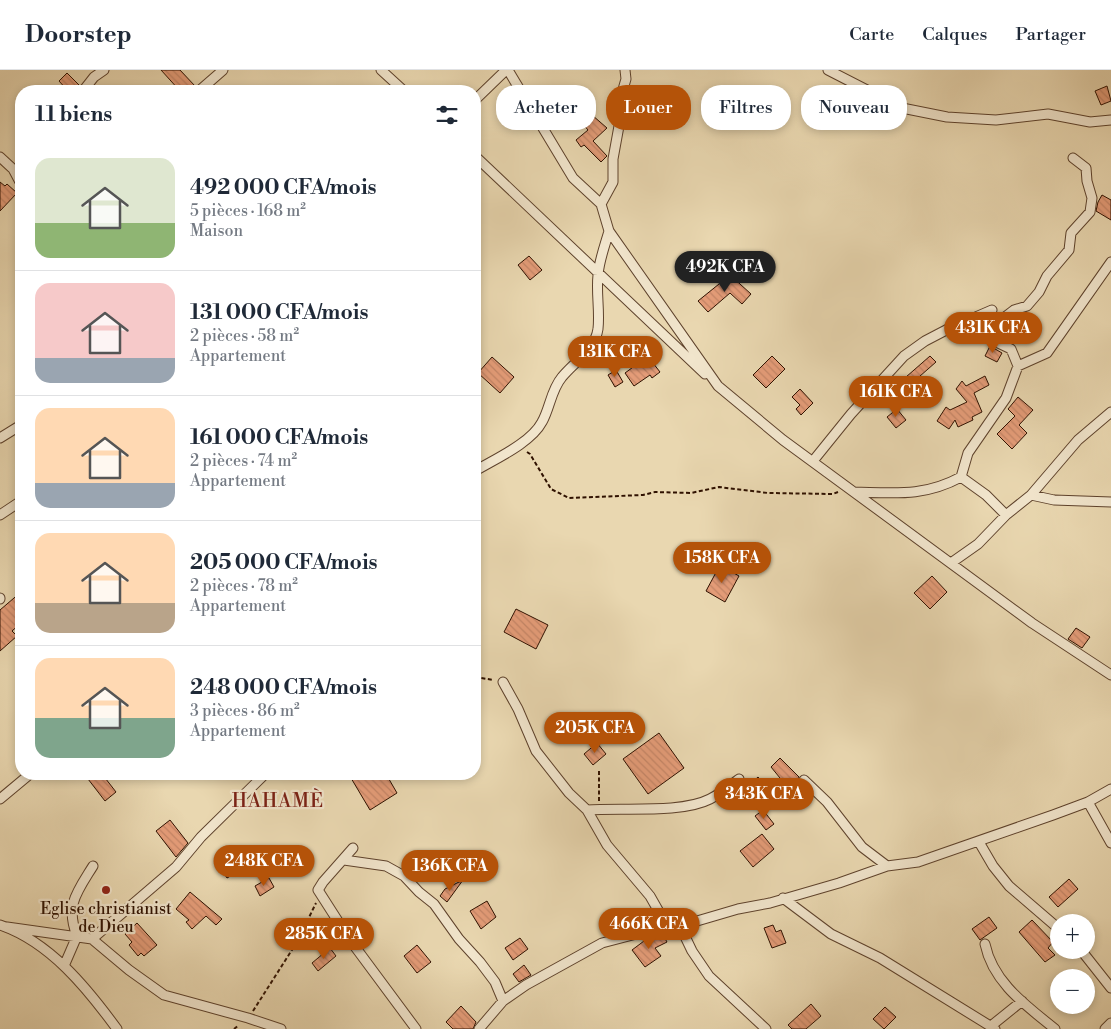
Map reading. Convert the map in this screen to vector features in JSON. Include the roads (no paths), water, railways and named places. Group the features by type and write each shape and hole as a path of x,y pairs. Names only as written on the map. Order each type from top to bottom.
{"street":[{"path":"88,85 94,77 104,70"},
{"path":"206,85 223,70"},
{"path":"381,70 397,85"},
{"path":"481,94 507,70 573,178 602,204 609,231 718,386"},
{"path":"602,204 613,182 613,159 619,126 618,107 626,79 625,70"},
{"path":"828,70 902,108 947,117 996,120 1048,114 1090,122 1111,120"},
{"path":"0,157 15,173"},
{"path":"993,326 1014,310 1027,306 1039,292 1047,276 1069,250 1071,232 1090,212 1092,198 1087,181 1086,168 1073,158"},
{"path":"481,162 718,386 783,440 813,460 1032,623 1111,674"},
{"path":"481,468 519,446 541,425 547,413 551,396 561,378 579,361 594,340 598,330 598,274 609,231"},
{"path":"1018,366 1047,353 1111,262"},
{"path":"813,460 851,414 904,356 925,340 992,310"},
{"path":"982,320 993,326"},
{"path":"852,490 910,493 945,486 961,477 968,453 1006,398 1018,366 1011,349 994,341 993,326"},
{"path":"951,563 978,544 1006,515 1031,495 1078,440 1111,412"},
{"path":"0,438 15,428"},
{"path":"961,477 986,494 1006,515"},
{"path":"1031,495 1054,500 1111,502"},
{"path":"0,515 15,505"},
{"path":"504,682 536,751 569,792 587,810 606,845 650,896 667,926"},
{"path":"587,810 665,808 701,803 709,800 739,779"},
{"path":"0,800 23,780"},
{"path":"92,939 176,868 201,837 259,780"},
{"path":"804,780 827,802 862,847 888,866"},
{"path":"479,1029 503,1001 526,985 602,943 667,926 680,926 738,909 770,903 838,884 888,866 918,862 1088,802 1111,789"},
{"path":"1088,802 1111,843"},
{"path":"979,842 993,866 1009,886 1050,921"},
{"path":"353,848 318,890 350,940 416,1029"},
{"path":"344,860 386,866 404,876 434,904 459,939 496,982 503,1001"},
{"path":"64,966 77,936 72,924 71,911 74,896 94,866"},
{"path":"783,898 831,934 880,958 993,1027 1022,1001"},
{"path":"3,926 92,939 129,970 164,995 281,1029"},
{"path":"3,926 26,937 71,972 117,1029"},
{"path":"680,926 692,952 710,976 766,1029"},
{"path":"986,944 988,957 999,978 1022,1001 1056,1029"},
{"path":"1088,959 1111,988"},
{"path":"1105,1029 1111,1023"}],"place":[{"name":"Eglise christianist de Dieu","path":"106,890"}],"district":[{"name":"HAHAMÈ","path":"278,800"}]}
